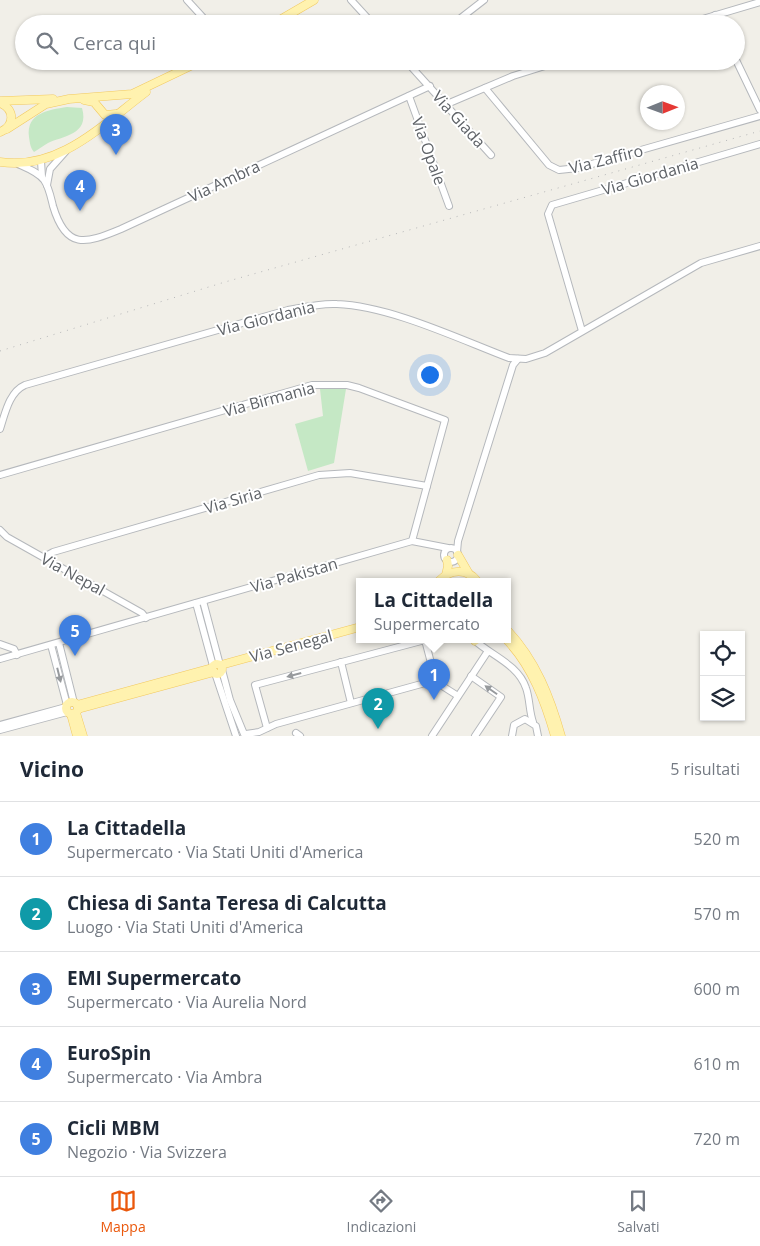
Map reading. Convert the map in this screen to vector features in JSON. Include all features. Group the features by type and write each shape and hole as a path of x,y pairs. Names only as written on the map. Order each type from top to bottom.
{"main road":[{"path":"288,15 314,0"},
{"path":"0,102 132,94 158,84 184,70"},
{"path":"0,162 18,164 41,161 66,151 158,84"},
{"path":"2,132 40,107 69,99 94,102 99,110 108,116 118,114"},
{"path":"0,102 8,108 11,114 11,122 2,132"},
{"path":"81,141 97,124 99,110"},
{"path":"458,553 469,574 474,578"},
{"path":"446,575 447,560"},
{"path":"442,578 460,571 469,574"},
{"name":"Via Senegal","path":"217,669 356,628"},
{"name":"Via Senegal","path":"72,708 356,633"},
{"path":"511,635 527,654 540,676 561,736"},
{"path":"509,643 540,691 555,736"},
{"path":"72,708 77,736"},
{"path":"72,708 83,736"}],"street":[{"path":"187,0 201,15"},
{"path":"351,0 365,15"},
{"path":"465,15 484,0"},
{"path":"716,15 760,2"},
{"name":"Via Giada","path":"415,70 491,155"},
{"path":"447,104 513,76 532,70"},
{"path":"741,70 760,110"},
{"name":"Via Ambra","path":"41,161 40,170 58,221 68,235 80,241 96,240 430,86"},
{"name":"Via Zaffiro","path":"485,88 549,164 559,170 578,168 760,116"},
{"name":"Via Opale","path":"409,96 449,206"},
{"name":"Via Giordania","path":"582,331 548,214 552,205 760,144"},
{"path":"18,164 45,182 54,164 66,151"},
{"path":"41,161 47,166 49,174"},
{"name":"Via Giordania","path":"0,430 12,395 17,388 24,385 288,310 315,305 352,305 384,311 509,358 516,363 545,352 701,263 760,246"},
{"path":"446,549 447,560 455,560 458,553 458,541 511,373 516,363"},
{"name":"Via Birmania","path":"0,475 312,385 328,384 359,388 445,420 412,540"},
{"name":"Via Siria","path":"44,557 53,552 319,475 350,473 427,486"},
{"name":"Via Nepal","path":"0,530 6,537 44,557 146,618"},
{"path":"412,540 458,553"},
{"name":"Via Pakistan","path":"0,659 412,540"},
{"path":"446,549 458,541"},
{"path":"200,602 217,669 240,735 257,734 266,728 425,683 436,682 458,696"},
{"path":"59,643 72,708"},
{"path":"266,728 255,685 414,643"},
{"path":"427,643 436,682"},
{"path":"478,643 516,671 526,686 533,722 538,730 538,736"},
{"path":"0,644 14,649 17,655"},
{"path":"51,645 72,708"},
{"path":"432,736 488,650"},
{"path":"341,662 351,703"},
{"path":"471,676 502,697 476,736"},
{"path":"511,735 514,725 527,713 529,703"},
{"name":"Via Senegal","path":"0,725 72,708"},
{"name":"Via Senegal","path":"0,730 72,708"},
{"path":"520,720 533,722"}],"green space":[{"path":"67,107 82,108 82,124 73,133 48,143 34,152 29,137 31,123 46,111"},
{"path":"320,389 346,389 334,463 308,471 295,424 323,416"}],"railway":[{"path":"0,351 225,282 760,131"}],"place":[{"name":"EMI Supermercato","path":"116,155"},
{"name":"EuroSpin","path":"80,211"},
{"name":"Cicli MBM","path":"75,656"},
{"name":"La Cittadella","path":"434,700"},
{"name":"Chiesa di Santa Teresa di Calcutta","path":"378,729"}]}
